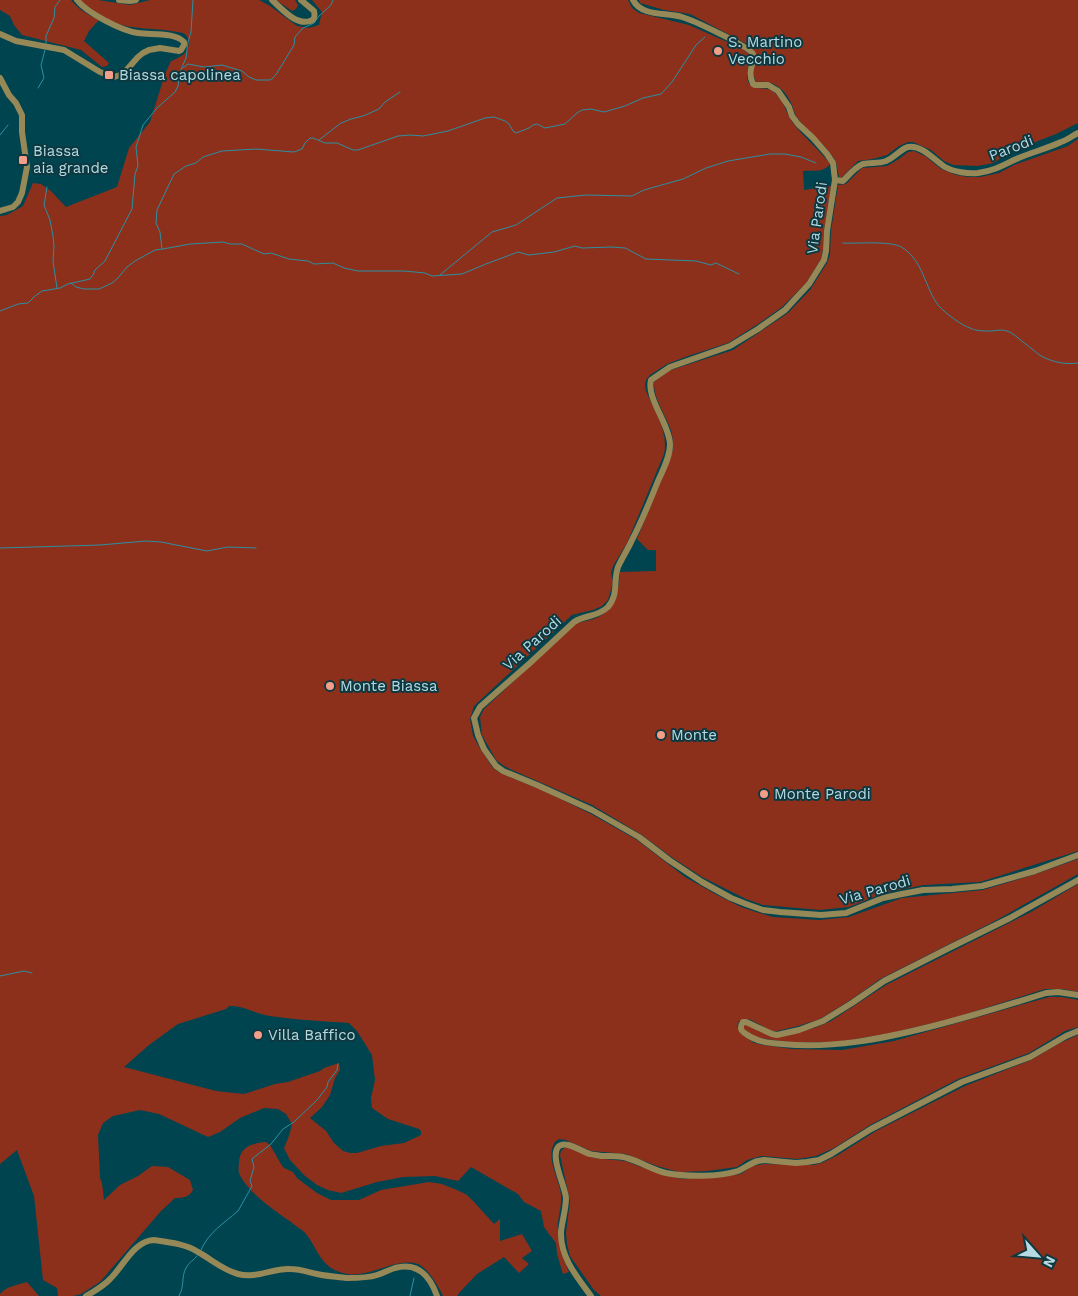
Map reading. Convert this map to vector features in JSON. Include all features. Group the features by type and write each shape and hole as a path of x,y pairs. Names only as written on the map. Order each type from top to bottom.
{"street":[{"path":"0,34 16,40 64,50 100,72 114,77 121,76 143,53 160,48 179,51 184,46 184,42 176,37 127,31 95,15 77,0"},
{"path":"119,0 136,0"},
{"path":"272,0 298,20 310,22 315,17 314,11 302,0"},
{"name":"Via Parodi","path":"633,0 642,9 683,17 730,38 753,54 750,74 753,84 768,85 778,91 798,124 833,163 835,180 827,231 826,251 824,260 809,284 785,310 730,346 670,366 650,380 650,388 667,431 670,449 636,532 618,566 613,598 601,612 574,622 480,706 474,718 484,749 496,766 503,771 592,810 639,837 702,882 731,898 763,910 821,915 846,913 882,898 902,894 923,890 982,886 1078,856"},
{"path":"0,78 22,115 22,132 27,167 22,194 16,205 0,211"},
{"name":"Parodi","path":"835,180 843,181 862,165 878,164 889,160 897,156 905,148 910,147 925,152 951,170 964,173 978,173 998,169 1014,160 1063,142 1078,133"},
{"path":"1078,880 1010,918 884,981 852,1004 822,1021 799,1030 777,1035 746,1022 741,1023 740,1027 747,1035 764,1042 791,1045 840,1045 911,1032 965,1018 1046,993 1058,992 1078,995"},
{"path":"591,1296 570,1267 562,1241 561,1234 566,1199 556,1154 559,1146 569,1145 596,1155 626,1157 664,1172 682,1175 732,1172 740,1170 752,1162 764,1160 796,1163 813,1161 831,1154 871,1129 962,1082 1030,1057 1060,1039 1078,1031"},
{"path":"86,1296 102,1287 112,1278 140,1245 148,1240 154,1240 193,1249 225,1270 247,1276 279,1269 293,1269 347,1278 367,1278 395,1268 410,1266 425,1275 437,1296"}],"shaded area":[{"path":"0,0 71,0 84,12 99,20 89,31 84,41 109,63 107,66 102,67 81,50 22,35 10,16 0,10"},
{"path":"80,0 98,0 130,5 150,0 259,0 297,26 309,28 319,25 322,12 312,0 628,0 632,8 639,13 689,25 743,49 750,55 747,78 750,85 754,88 768,89 775,93 781,100 793,123 830,164 825,169 803,171 804,190 831,186 821,259 806,283 782,307 758,324 728,343 667,364 650,375 646,380 646,391 663,429 664,454 627,543 613,566 611,573 613,582 608,600 602,606 593,610 572,615 474,706 470,719 473,736 493,768 500,773 544,791 591,814 637,840 685,877 717,895 741,907 773,917 819,920 849,917 902,898 983,890 1078,859 1078,874 993,922 880,979 820,1019 777,1031 772,1031 751,1020 739,1021 737,1027 741,1034 754,1043 792,1049 842,1050 894,1041 1049,997 1078,1000 1078,1027 1065,1031 1029,1053 958,1079 870,1125 834,1148 816,1156 797,1159 761,1156 747,1160 737,1167 679,1172 626,1154 591,1151 566,1140 559,1139 555,1142 551,1154 561,1195 558,1222 559,1241 569,1272 563,1274 556,1243 544,1227 541,1211 524,1202 518,1194 471,1167 458,1181 435,1176 403,1177 377,1182 341,1193 317,1185 290,1160 284,1148 292,1124 286,1114 278,1109 264,1108 240,1118 220,1132 208,1137 159,1114 140,1110 113,1116 103,1123 98,1135 100,1178 104,1200 120,1185 152,1166 168,1167 190,1180 193,1190 186,1197 175,1198 161,1211 100,1282 81,1294 58,1296 57,1288 43,1280 34,1196 17,1150 0,1164 0,216 7,215 23,206 33,183 41,184 51,191 66,207 117,187 129,148 150,122 171,61 185,53 189,43 186,35 183,33 118,24","holes":["229,1006 270,1016 349,1023 357,1031 372,1055 375,1080 371,1098 372,1108 388,1119 419,1129 421,1135 404,1143 381,1146 357,1153 343,1151 334,1143 326,1131 310,1118 322,1107 330,1095 335,1078 340,1070 339,1063 288,1082 244,1094 216,1091 124,1067 149,1045 178,1024 226,1009"]},
{"path":"276,0 295,0 298,5 292,11"},
{"path":"639,0 1078,0 1078,123 1056,134 1007,153 994,163 977,166 953,165 944,161 931,150 913,142 908,142 887,155 858,161 840,179 835,160 796,116 784,92 772,83 756,82 754,71 756,59 749,45 690,14 664,10 640,3"},
{"path":"1078,139 1078,851 980,882 924,885 884,893 849,907 820,910 763,905 746,899 702,877 642,835 592,805 512,770 496,760 482,735 480,717 484,709 574,625 596,618 608,610 617,593 620,572 656,571 656,550 648,550 637,539 673,450 671,430 658,400 654,382 668,371 733,350 788,313 810,290 830,255 831,231 838,185 846,184 862,168 887,166 908,152 914,151 925,156 941,169 956,175 980,177 999,173 1014,165 1068,146"},
{"path":"1078,884 1078,992 1063,989 1045,989 957,1017 891,1033 838,1042 772,1040 755,1037 743,1028 746,1025 786,1036 831,1021 886,985 1031,912"},
{"path":"1078,1035 1078,1296 601,1296 594,1290 570,1256 566,1233 570,1201 560,1155 564,1148 569,1148 594,1158 625,1161 663,1175 683,1179 741,1174 752,1166 764,1164 813,1165 838,1155 876,1131 965,1086 1031,1060"},
{"path":"266,1142 270,1145 284,1168 293,1172 297,1178 317,1193 331,1200 359,1200 381,1190 429,1182 442,1184 457,1190 467,1195 494,1224 500,1219 500,1241 522,1234 532,1251 522,1258 529,1264 519,1273 504,1257 477,1274 457,1296 443,1296 428,1272 422,1266 414,1263 395,1264 367,1273 347,1274 337,1271 326,1264 304,1232 262,1200 248,1187 239,1173 242,1152 248,1146"},
{"path":"27,1282 39,1296 0,1296 5,1289"}],"waterway":[{"path":"46,43 46,36 54,18 55,7 60,0"},
{"path":"0,311 18,304 28,303 42,291 90,279 95,270 105,261 132,209 135,174 138,166 136,147 143,125 157,108 175,92 178,86 191,32 193,0"},
{"path":"183,68 188,64 204,67 222,65 242,71 256,80 270,80 277,73 294,45 295,37 303,28 314,23 331,5 333,0"},
{"path":"162,249 160,232 156,223 157,210 174,174 186,166 196,163 203,157 222,151 256,149 294,152 302,149 310,138 325,143 337,143 353,150 358,150 398,136 423,136 448,131 485,118 494,117 505,121 516,133 537,124 545,128 565,124 582,110 591,109 604,112 643,98 661,94 672,82 696,45 705,37"},
{"path":"38,88 44,78 41,65 45,50"},
{"path":"319,140 341,123 379,109 385,102 400,92"},
{"path":"0,135 8,125"},
{"path":"440,275 492,232 516,225 557,198 586,195 632,196 644,190 683,179 706,168 728,161 770,154 801,157 816,163"},
{"path":"47,187 44,205 50,220 53,236 53,261 57,288"},
{"path":"71,283 76,287 84,289 99,289 112,283 127,267 155,250 190,244 223,242 242,244 264,254 271,253 314,264 333,263 358,271 404,271 425,273 432,276 462,274 518,252 529,255 554,252 575,246 582,248 625,248 646,259 696,261 711,265 716,263 739,274"},
{"path":"843,243 883,243 903,248 916,261 930,292 939,306 958,322 977,330 1007,331 1045,358 1064,363 1078,363"},
{"path":"0,548 100,545 146,541 207,551 228,547 256,548"},
{"path":"0,976 24,971 32,973"},
{"path":"201,1250 212,1233 238,1211 252,1186 250,1181 254,1167 252,1159 271,1144 283,1129 294,1122 317,1100 337,1070 338,1064"},
{"path":"179,1296 186,1268 197,1256"},
{"path":"410,1296 414,1278"}],"place":[{"name":"S. Martino Vecchio","path":"718,51"},
{"name":"Biassa capolinea","path":"109,75"},
{"name":"Biassa aia grande","path":"23,160"},
{"name":"Monte Biassa","path":"330,686"},
{"name":"Monte","path":"661,735"},
{"name":"Monte Parodi","path":"764,794"},
{"name":"Villa Baffico","path":"258,1035"}]}
